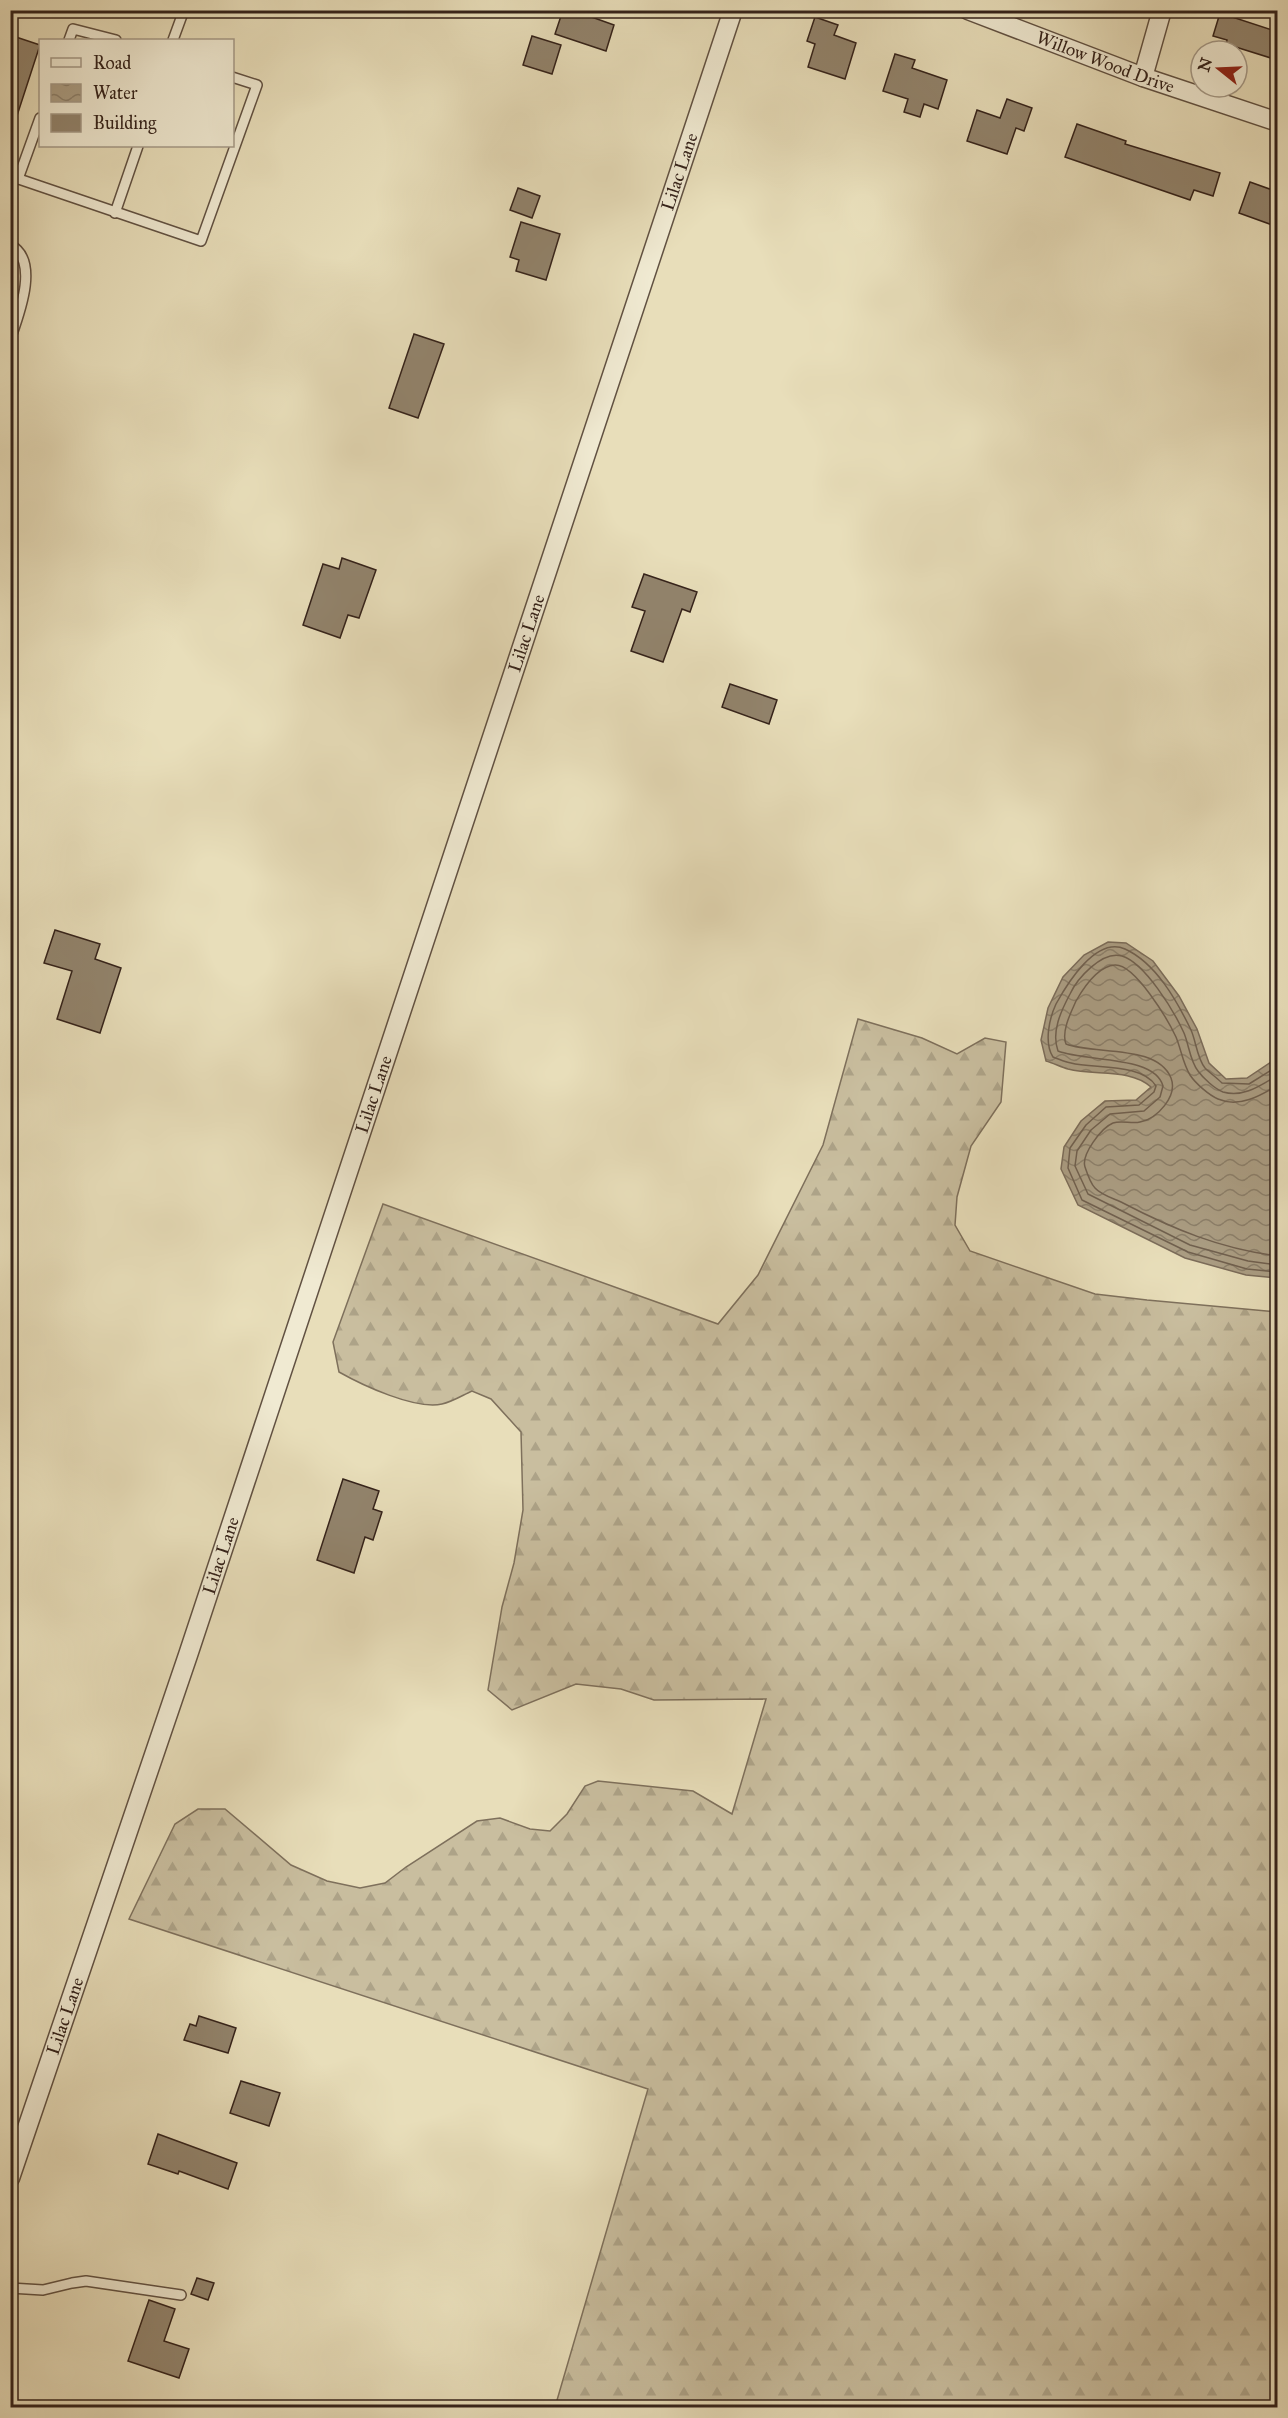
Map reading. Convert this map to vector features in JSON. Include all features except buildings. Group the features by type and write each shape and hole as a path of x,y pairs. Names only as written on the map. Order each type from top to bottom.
{"street":[{"name":"Lilac Lane","path":"10,2178 184,1667 733,10"},
{"name":"Willow Wood Drive","path":"968,10 1143,77 1278,122"},
{"path":"1143,77 1162,10"}],"lane":[{"path":"173,39 184,10"},
{"path":"69,39 73,29 112,39"},
{"path":"39,120 14,177 201,241 257,86 234,78"},
{"path":"115,213 138,147"},
{"path":"10,245 16,248 26,268 23,301 10,340"},
{"path":"10,2288 43,2290 86,2281 181,2295"}],"green space":[{"path":"858,1019 922,1038 957,1054 985,1038 1006,1042 1001,1102 971,1146 957,1197 955,1225 970,1251 1095,1294 1277,1312 1277,2407 555,2407 648,2089 129,1919 175,1824 198,1809 225,1809 291,1865 327,1881 360,1888 385,1883 477,1821 500,1818 530,1829 550,1831 567,1814 585,1786 598,1781 693,1791 732,1814 766,1699 654,1700 621,1689 576,1684 512,1710 488,1690 502,1607 514,1563 523,1510 521,1432 491,1399 472,1391 446,1403 431,1405 404,1400 361,1383 339,1372 333,1342 383,1204 718,1324 758,1275 823,1145"}],"water":[{"path":"1108,942 1126,943 1153,961 1179,996 1197,1029 1209,1063 1226,1079 1247,1078 1277,1058 1277,1278 1246,1275 1185,1258 1078,1205 1061,1169 1064,1147 1081,1121 1105,1101 1136,1100 1151,1087 1133,1077 1078,1071 1046,1061 1041,1040 1048,1008 1063,977 1084,955"}]}
